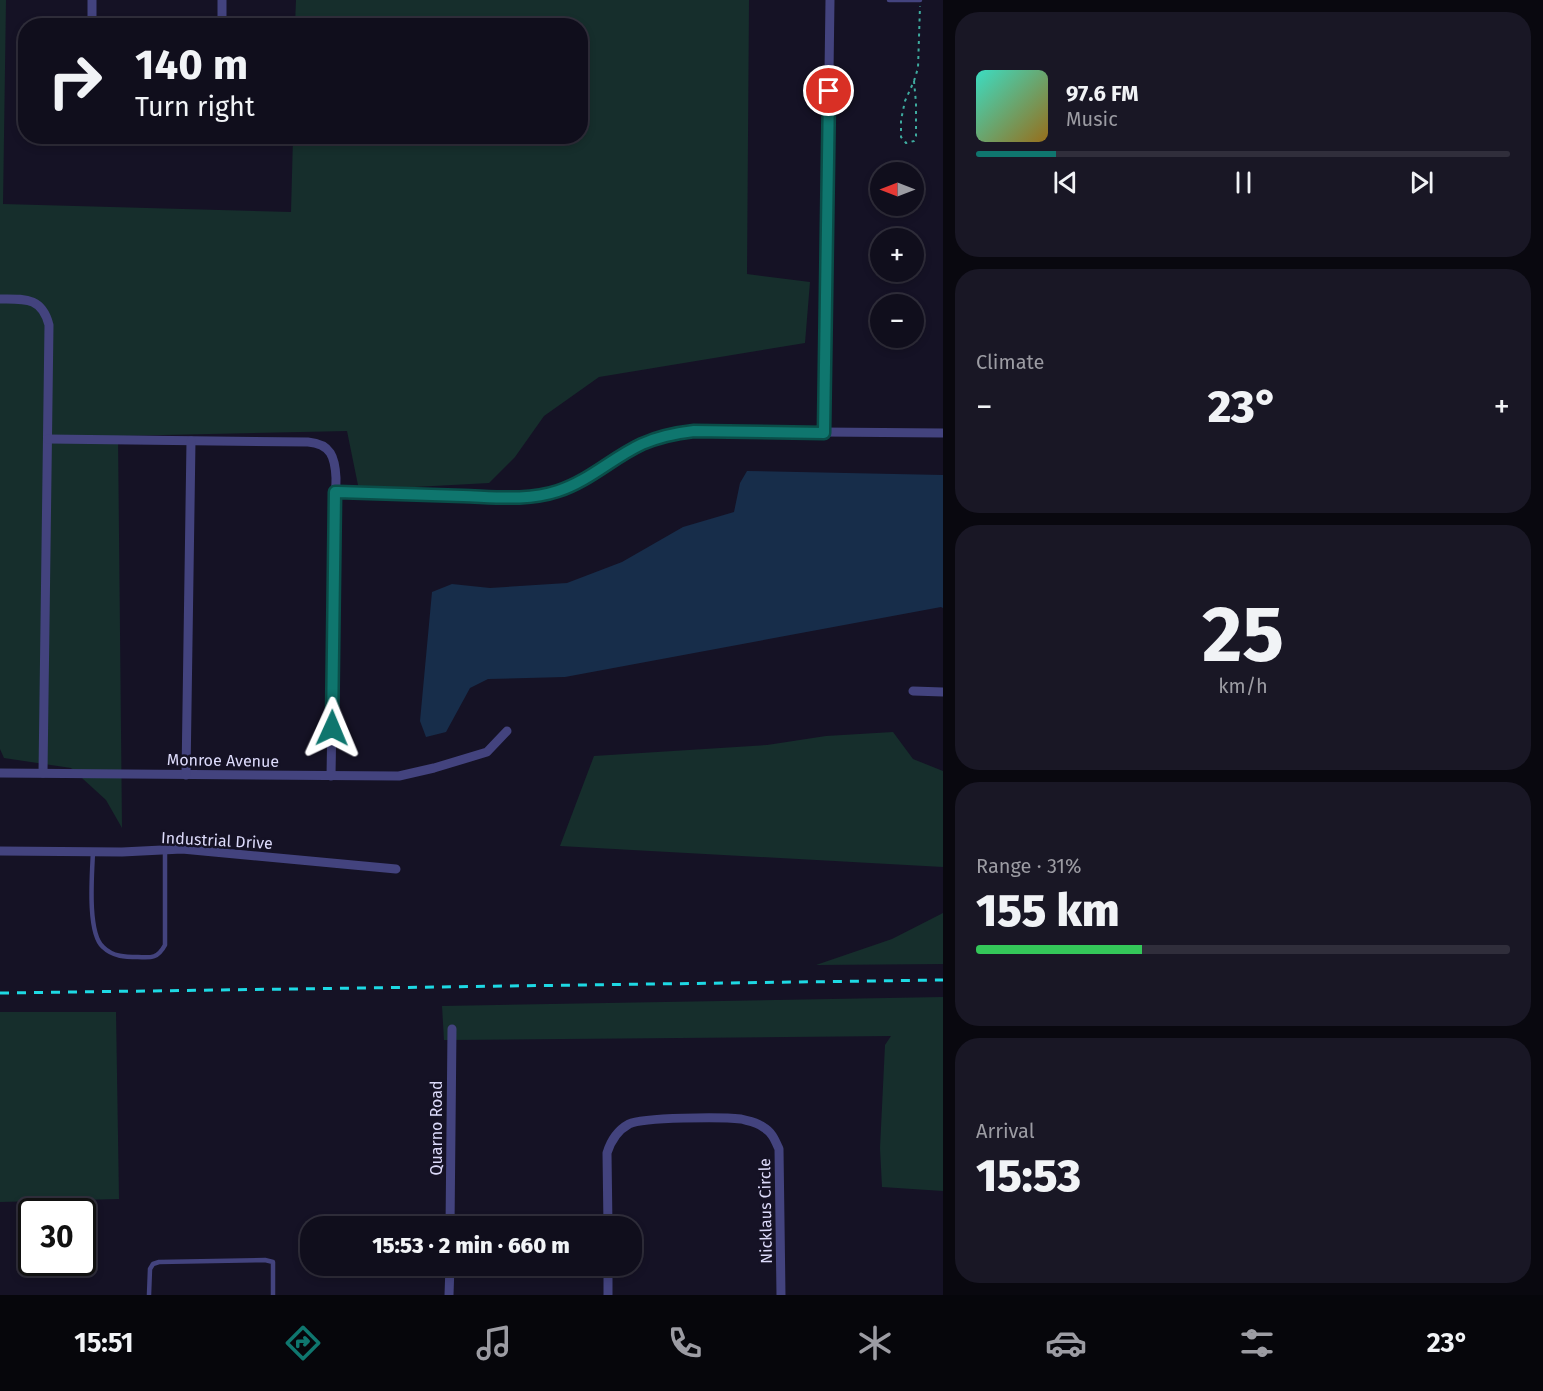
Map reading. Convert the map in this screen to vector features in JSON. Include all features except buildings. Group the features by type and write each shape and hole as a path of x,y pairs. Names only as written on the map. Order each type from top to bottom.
{"street":[{"path":"92,0 92,18"},
{"path":"222,0 222,18"},
{"path":"824,433 830,0"},
{"path":"0,299 30,300 40,305 47,314 50,326 43,773"},
{"path":"335,492 502,497 540,495 588,478 641,444 677,433 694,431 943,433"},
{"path":"48,440 317,443 330,452 334,460 336,478 331,776"},
{"path":"186,775 191,441"},
{"path":"913,691 943,692"},
{"name":"Monroe Avenue","path":"0,773 399,776 487,752 507,731"},
{"name":"Industrial Drive","path":"0,851 93,852 182,849 396,869"},
{"name":"Quarno Road","path":"450,1216 452,1029"},
{"name":"Nicklaus Circle","path":"608,1216 609,1145 614,1137 628,1125 643,1120 730,1118 756,1123 771,1133 779,1149 781,1295"},
{"path":"449,1295 450,1276"},
{"path":"608,1276 608,1295"}],"lane":[{"path":"889,0 920,0"},
{"path":"93,852 93,914 96,938 102,947 113,954 124,957 153,957 161,953 165,945 165,850"},
{"path":"149,1295 150,1269 153,1264 159,1262 265,1260 273,1262 273,1295"}],"path":[{"path":"914,81 917,125 914,141 906,143 901,137 901,120 904,101 918,68 920,0"}],"green space":[{"path":"0,0 6,0 3,204 291,212 293,144 588,144 588,18 295,18 296,0 749,0 747,274 810,282 805,343 599,377 544,416 515,457 489,483 359,490 347,431 118,436 122,828 106,800 71,768 4,758 0,749"},
{"path":"893,732 913,759 943,771 943,867 560,846 594,756 767,745 826,736"},
{"path":"943,913 943,964 816,965 892,939"},
{"path":"943,997 943,1191 882,1187 880,1148 885,1045 891,1036 444,1040 442,1006"},
{"path":"0,1012 116,1012 119,1199 18,1198 18,1202 0,1202"}],"water":[{"path":"747,471 943,475 943,608 565,677 488,679 470,688 446,732 426,737 420,721 432,592 452,584 490,588 567,583 622,562 683,527 734,512 740,483"}],"railway":[{"path":"0,993 943,980"}],"route":[{"path":"332,728 335,492 493,497 540,495 557,491 588,478 641,444 677,433 694,431 824,433 829,91"}]}
